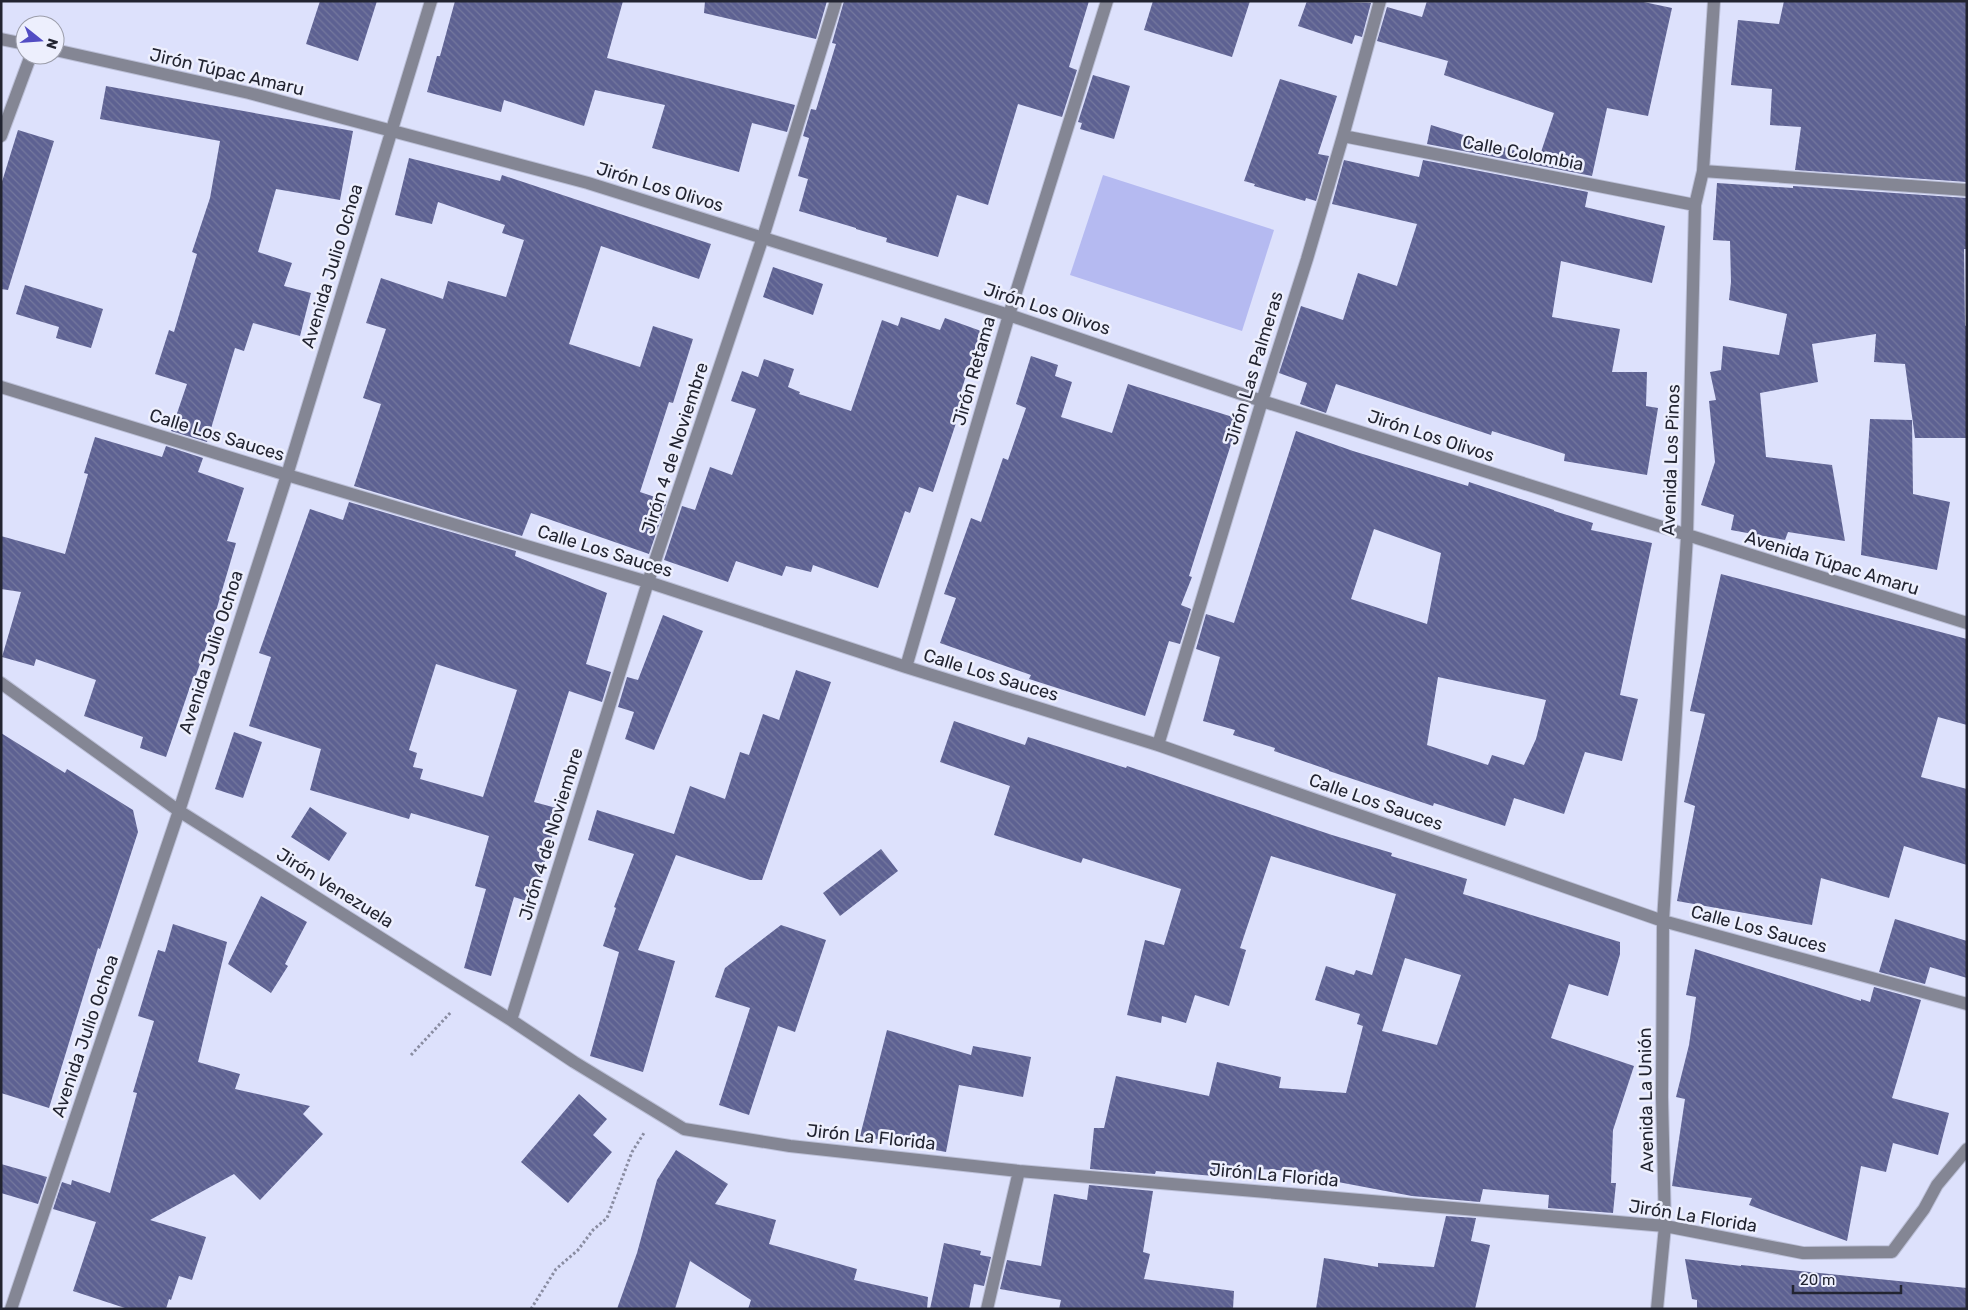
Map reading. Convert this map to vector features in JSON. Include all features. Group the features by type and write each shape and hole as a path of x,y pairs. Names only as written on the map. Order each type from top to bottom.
{"street":[{"name":"Avenida Julio Ochoa","path":"12,1309 179,811 287,475 431,1"},
{"name":"Jirón 4 de Noviembre","path":"511,1020 648,582 763,238 836,1"},
{"name":"Jirón Retama","path":"906,667 1009,314 1108,1"},
{"name":"Jirón Las Palmeras","path":"1158,744 1307,259 1380,1"},
{"name":"Avenida Los Pinos","path":"1663,921 1687,536 1696,205 1703,171 1714,1"},
{"path":"1,39 15,42"},
{"name":"Jirón Túpac Amaru","path":"65,52 249,93 391,131"},
{"path":"1,136 27,65"},
{"name":"Jirón Los Olivos","path":"391,131 588,183 1009,314 1262,401 1687,536"},
{"name":"Calle Colombia","path":"1343,136 1696,205"},
{"path":"1703,171 1967,190"},
{"name":"Calle Los Sauces","path":"1,387 287,475 648,582 906,667 1158,744 1663,921 1967,1004"},
{"name":"Avenida Túpac Amaru","path":"1687,536 1967,623"},
{"name":"Jirón Venezuela","path":"1,683 179,811 469,993 574,1062 657,1112"},
{"name":"Avenida La Unión","path":"1657,1309 1665,1226 1662,1097 1663,921"},
{"name":"Jirón La Florida","path":"657,1112 684,1129 790,1146 1019,1171 1665,1226 1803,1253 1892,1252 1924,1209 1937,1185 1967,1148"},
{"path":"988,1309 1019,1171"}],"path":[{"path":"411,1056 469,993"},
{"path":"531,1309 556,1269 578,1250 594,1230 607,1218 632,1152 657,1112"}],"shaded area":[{"path":"1103,175 1274,230 1242,331 1070,275"}],"building":[{"path":"320,1 377,1 358,61 306,44"},
{"path":"455,1 623,1 607,58 795,105 787,132 752,123 739,172 652,148 665,105 595,90 584,126 504,100 501,112 427,92 437,56 440,56"},
{"path":"705,1 827,1 816,39 704,13"},
{"path":"844,1 1089,1 1069,67 1077,70 1062,117 1018,104 988,205 957,195 938,257 886,242 887,238 799,211 808,179 798,176 809,138 803,136 811,109 816,110 836,44 832,43"},
{"path":"1153,1 1250,1 1232,57 1144,30"},
{"path":"1307,1 1371,3 1362,37 1355,35 1352,44 1298,26"},
{"path":"1427,1 1639,1 1672,8 1648,116 1607,108 1592,176 1427,144 1431,125 1539,158 1554,113 1444,75 1448,61 1377,41 1387,7 1422,17"},
{"path":"1784,1 1967,1 1967,182 1795,170 1801,127 1770,125 1772,89 1731,85 1738,20 1779,24"},
{"path":"1093,75 1130,86 1114,139 1080,129 1082,123 1078,122"},
{"path":"1280,79 1337,96 1318,154 1329,156 1316,201 1306,198 1305,201 1254,186 1255,184 1244,181"},
{"path":"106,86 353,131 340,200 276,189 258,252 292,263 284,286 311,293 300,336 253,323 244,351 235,348 207,442 171,431 187,384 155,374 169,330 174,332 197,254 192,252 210,198 220,141 100,119"},
{"path":"18,130 54,141 8,290 1,289 1,185"},
{"path":"409,158 500,181 502,175 711,244 699,279 601,246 569,344 640,367 653,326 693,339 673,403 669,402 640,492 667,501 649,554 531,513 522,536 354,486 381,404 363,398 386,329 366,323 381,278 443,299 448,281 506,297 524,240 502,233 505,225 438,202 432,224 395,215"},
{"path":"1344,160 1419,177 1423,160 1588,192 1585,207 1665,226 1652,283 1561,261 1552,317 1620,329 1612,372 1647,372 1646,406 1658,408 1647,475 1564,461 1565,454 1492,431 1491,435 1336,384 1326,413 1300,404 1307,383 1279,373 1301,306 1343,320 1358,273 1397,286 1417,224 1332,204"},
{"path":"1717,183 1793,188 1793,186 1967,198 1967,249 1964,249 1965,326 1967,325 1967,438 1915,438 1905,364 1874,362 1876,334 1812,344 1818,382 1760,393 1766,457 1832,465 1845,541 1788,532 1785,540 1731,530 1734,515 1701,505 1715,462 1709,401 1716,400 1710,372 1721,370 1723,346 1779,355 1787,314 1729,300 1731,282 1730,241 1713,240"},
{"path":"773,267 823,284 813,315 763,297"},
{"path":"25,285 103,309 91,348 56,338 59,327 16,314"},
{"path":"901,317 940,330 945,318 981,331 960,394 965,396 933,492 919,487 910,513 905,511 878,588 813,565 811,572 786,566 782,576 736,561 728,582 664,560 682,506 695,510 710,467 732,475 756,409 731,401 742,371 758,377 764,359 794,369 788,387 800,392 799,394 851,411 882,320 898,326"},
{"path":"1031,356 1058,365 1055,376 1072,382 1061,417 1112,433 1128,384 1239,419 1189,576 1192,577 1181,605 1191,609 1180,644 1169,641 1145,716 1029,679 1031,675 940,643 956,598 944,594 971,518 981,522 1003,458 1008,460 1026,408 1016,404"},
{"path":"1870,419 1912,420 1913,494 1950,502 1937,570 1861,555"},
{"path":"1296,431 1353,451 1468,486 1469,482 1593,523 1591,530 1652,543 1620,695 1638,699 1622,761 1585,752 1564,814 1514,798 1505,826 1434,803 1433,806 1329,771 1274,751 1275,748 1233,735 1235,730 1203,721 1220,657 1196,649 1206,614 1234,623","holes":["1374,529 1441,553 1427,624 1351,599","1438,677 1546,700 1536,739 1524,765 1492,755 1488,765 1427,745"]},
{"path":"95,437 162,457 166,446 203,458 198,472 244,488 227,541 236,543 216,611 218,612 166,757 140,748 143,737 84,716 96,680 36,659 34,666 2,657 21,592 1,589 1,536 65,554 88,474 84,473"},
{"path":"349,502 516,551 515,556 607,593 586,664 611,672 602,702 569,691 534,802 560,809 533,903 514,897 491,976 464,968 486,889 475,886 489,836 411,813 409,819 310,790 321,749 249,726 271,657 259,653 310,509 343,520","holes":["436,664 517,690 483,797 420,779 423,769 413,767 417,753 409,750"]},
{"path":"1721,574 1967,639 1967,725 1938,717 1921,777 1967,789 1967,865 1904,846 1889,898 1821,878 1812,925 1677,901 1695,806 1684,802 1705,714 1690,711"},
{"path":"663,615 703,631 654,750 625,739 634,712 618,707 627,677 638,680"},
{"path":"796,670 831,682 762,880 750,880 676,855 638,950 675,961 643,1072 590,1056 619,952 603,946 616,908 614,907 634,854 588,840 597,810 674,834 690,786 725,799 740,752 749,755 763,714 779,720"},
{"path":"954,721 1025,745 1028,737 1126,768 1127,766 1332,835 1392,853 1391,856 1467,879 1463,894 1620,942 1620,954 1608,996 1569,984 1551,1038 1634,1066 1613,1130 1611,1183 1616,1183 1613,1213 1548,1208 1549,1195 1483,1189 1480,1202 1412,1196 1322,1179 1323,1173 1261,1169 1260,1180 1156,1171 1155,1174 1090,1169 1094,1128 1104,1128 1116,1076 1209,1096 1217,1062 1281,1077 1279,1088 1346,1093 1363,1026 1357,1024 1360,1014 1315,1000 1326,966 1354,975 1356,970 1372,975 1396,894 1271,856 1240,948 1246,950 1229,1006 1195,995 1186,1023 1162,1016 1161,1023 1127,1015 1145,940 1164,945 1181,889 1083,858 1081,863 994,835 1010,786 940,762","holes":["1405,958 1461,975 1437,1045 1382,1031"]},
{"path":"234,732 262,742 243,798 215,789"},
{"path":"1,733 65,773 67,769 133,810 138,832 100,949 98,948 49,1108 1,1093"},
{"path":"310,807 347,833 329,861 291,837"},
{"path":"881,849 898,871 840,916 823,893"},
{"path":"261,896 307,922 285,964 288,966 271,993 228,964"},
{"path":"1895,919 1967,941 1967,978 1930,967 1925,984 1879,972"},
{"path":"173,924 227,942 198,1062 240,1074 235,1089 310,1106 303,1114 323,1134 260,1200 234,1174 150,1220 206,1237 192,1280 179,1276 166,1309 128,1309 73,1291 96,1222 53,1209 62,1182 71,1185 72,1180 110,1193 137,1093 133,1092 154,1021 138,1016 158,950 165,952"},
{"path":"781,925 826,940 795,1032 778,1026 749,1115 719,1105 750,1008 715,997 725,968"},
{"path":"1695,949 1861,1001 1861,999 1870,1002 1874,987 1921,1000 1892,1098 1949,1113 1938,1155 1893,1143 1886,1172 1861,1166 1847,1241 1749,1205 1752,1198 1672,1186 1685,1099 1676,1097 1689,1045 1696,997 1686,995"},
{"path":"887,1030 971,1055 973,1046 1031,1057 1023,1097 959,1085 946,1152 860,1136"},
{"path":"579,1094 607,1119 593,1135 612,1152 568,1203 521,1162"},
{"path":"676,1150 728,1184 715,1204 776,1220 769,1244 857,1269 854,1280 928,1297 927,1309 748,1309 751,1300 690,1261 675,1309 617,1309 637,1253 657,1180"},
{"path":"1,1164 47,1177 38,1204 1,1193"},
{"path":"1089,1185 1153,1191 1143,1252 1150,1254 1144,1279 1234,1291 1233,1309 1059,1309 1061,1300 1000,1289 1007,1260 1041,1266 1054,1194 1087,1200"},
{"path":"1446,1216 1476,1218 1471,1241 1490,1245 1475,1309 1316,1309 1324,1258 1378,1267 1378,1263 1434,1267"},
{"path":"944,1243 981,1251 980,1255 991,1257 984,1286 974,1284 969,1309 930,1309"},
{"path":"1685,1259 1967,1288 1967,1309 1697,1309 1697,1300 1692,1299"}]}
